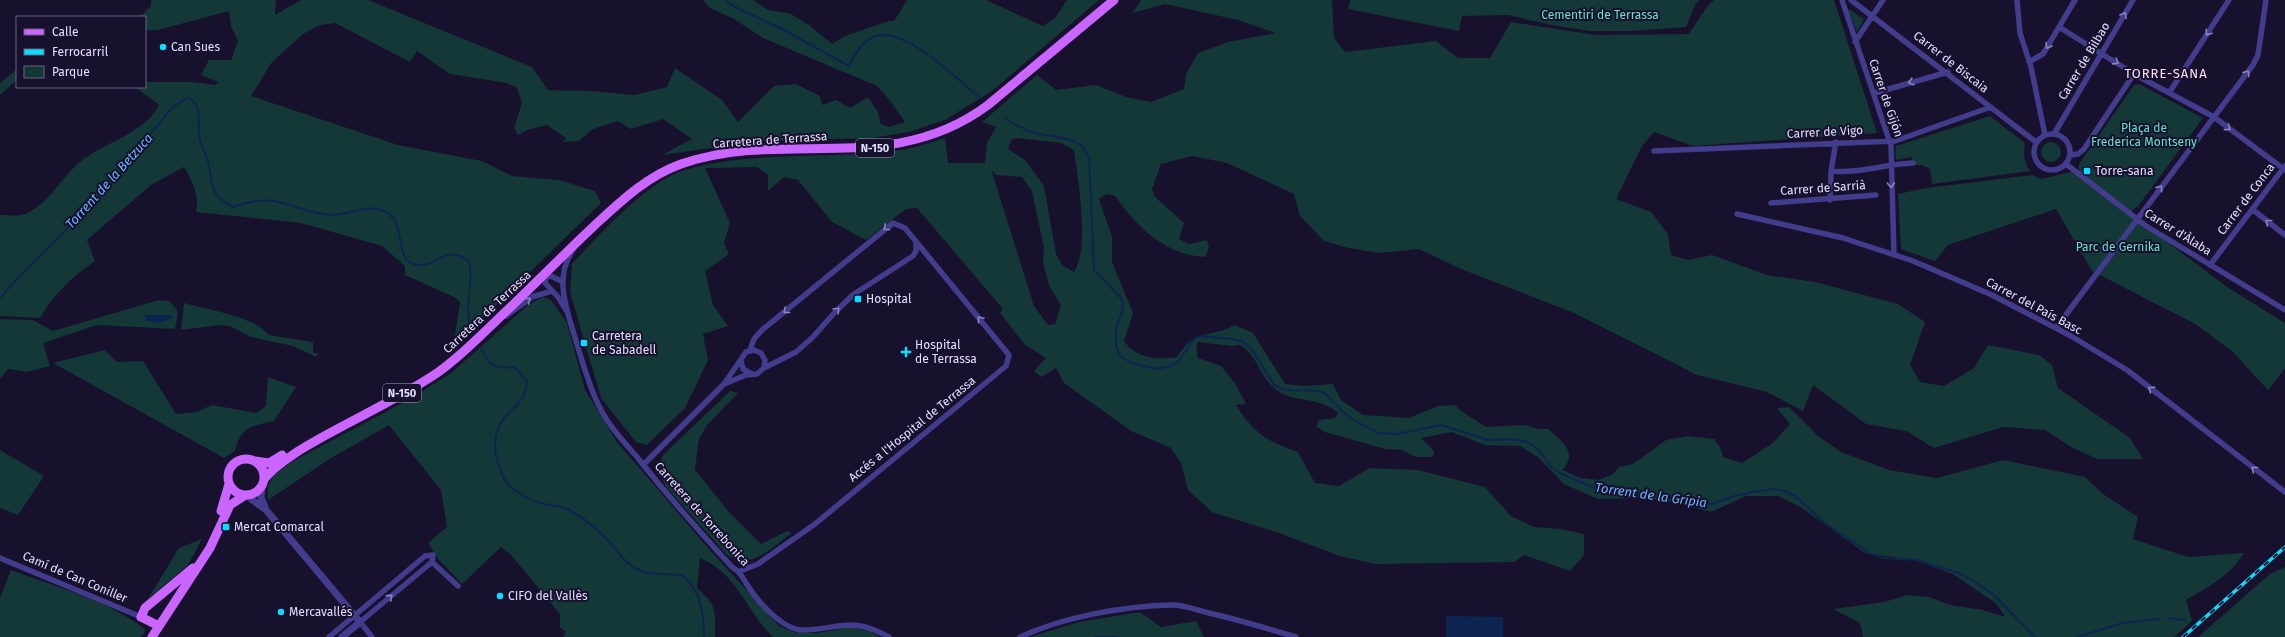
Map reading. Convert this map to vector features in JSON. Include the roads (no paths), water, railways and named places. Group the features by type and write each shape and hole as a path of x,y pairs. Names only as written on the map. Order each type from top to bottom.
{"main road":[{"name":"Carretera de Terrassa","path":"263,483 278,465 310,442 438,373 485,332 614,207 654,177 685,163 710,156 745,152 875,148 904,143 946,130 973,116 988,105 1114,0"},
{"name":"Carretera de Terrassa","path":"255,461 269,463 300,444 310,442"},
{"name":"N-150","path":"188,580 220,513 229,484 228,472 235,462 245,459 255,461"},
{"path":"255,461 262,468 263,483"},
{"name":"N-150","path":"152,637 210,548 230,505 245,496 257,492 263,483"},
{"path":"229,484 234,491 245,496"},
{"path":"159,626 141,617 148,605 193,568"}],"street":[{"name":"Carrer de Gijón","path":"1842,0 1855,42 1875,93 1890,141 1894,254"},
{"name":"Carrer de Biscaia","path":"1851,0 1948,72 2036,142"},
{"path":"1855,42 1883,0"},
{"path":"2017,0 2020,33 2030,62 2045,135"},
{"path":"2030,62 2043,54 2075,0"},
{"name":"Carrer de Bilbao","path":"2054,134 2133,0"},
{"path":"2170,93 2229,0"},
{"path":"2056,328 2136,219 2214,117 2258,55 2266,0"},
{"path":"2059,27 2134,74 2214,117 2284,168"},
{"path":"1875,93 1948,72"},
{"path":"2070,155 2078,154 2084,148 2134,74"},
{"name":"Carrer de Vigo","path":"1654,151 1836,142 1890,141 1905,139 1991,107"},
{"path":"2054,134 2067,141 2070,155 2066,164 2053,170 2043,167 2034,156 2036,142 2045,135 2054,134"},
{"path":"1830,200 1831,171 1836,142"},
{"path":"1831,171 1865,170 1890,164 1913,163"},
{"name":"Carrer d'Àlaba","path":"2066,164 2136,219 2285,310"},
{"name":"Carrer de Conca","path":"2210,265 2284,168"},
{"name":"Carrer de Sarrià","path":"1771,203 1830,200 1876,195"},
{"path":"2252,209 2285,235"},
{"name":"Carrer del País Basc","path":"1737,214 1843,238 1894,254 1992,295 2056,328 2127,370 2285,492"},
{"name":"Accés a l'Hospital de Terrassa","path":"740,572 758,564 815,524 1006,366 1009,355 1005,348 905,228 893,223 762,330 754,339 748,351"},
{"name":"Carretera de Torrebonica","path":"581,239 566,261 561,281 568,314 587,379 599,406 610,425 642,465 732,567 740,572 746,584 773,616 791,628 808,630 853,624 872,628 889,637"},
{"path":"724,384 746,375 754,374 796,352 812,338 836,311 858,290 913,256 916,251 916,241"},
{"name":"Carretera de Torrebonica","path":"544,276 545,283 568,314"},
{"path":"544,276 554,277 561,281"},
{"path":"485,332 532,297 552,291"},
{"path":"642,465 724,384 748,351 758,351 764,356 764,368"},
{"path":"741,361 746,372 754,374"},
{"path":"263,483 262,496 266,510"},
{"path":"245,496 266,510 372,637"},
{"path":"329,637 353,614 425,556 433,555 432,562 342,637"},
{"name":"Camí de Can Coniller","path":"0,558 141,617"},
{"path":"432,562 458,586"},
{"path":"1020,637 1037,630 1090,616 1130,608 1172,605 1237,619 1296,637"}],"water":[{"path":"144,315 172,315 173,318 158,323 147,321"},
{"path":"1446,616 1503,617 1503,637 1446,637"}],"waterway":[{"name":"Torrent de la Grípia","path":"726,0 733,6 782,29 849,66 858,50 871,38 883,35 898,38 929,55 980,98"},
{"name":"Torrent de la Betzuca","path":"0,298 108,186 169,111 183,100 189,98 197,107 199,117 199,134 208,161 213,188 225,203 233,207 249,202 273,201 316,213 330,215 338,215 363,209 379,209 386,212 396,223 402,250 408,261 413,264 428,264 446,255 453,254 469,261 471,279 468,312 472,330"},
{"name":"Torrent de la Grípia","path":"1005,118 1032,132 1060,137 1075,142 1086,151 1089,158 1094,270 1122,299 1123,308 1116,329 1116,346 1120,356 1132,363 1156,369 1172,366 1179,360 1195,338 1201,336 1232,339 1243,342 1251,348 1274,385 1285,390 1320,391 1326,394 1343,412 1357,422 1378,433 1397,434 1441,425 1488,440 1510,439 1528,442 1539,450 1551,467 1562,474 1597,489 1627,493 1656,494 1695,503 1712,504 1731,497 1774,489 1785,491 1795,496 1825,523 1871,554 1883,558 1916,560 1959,573 1975,582 1993,594 2035,637"},
{"name":"Torrent de la Betzuca","path":"481,348 487,359 493,365 497,367 514,367 527,381 522,398 506,416 497,432 495,448 500,469 507,483 514,490 539,503 559,506 577,514 602,534 625,560 635,568 646,573 684,576 698,596 702,612 704,637"},
{"name":"Torrent de la Grípia","path":"2168,618 2185,620"},
{"name":"Torrent de la Grípia","path":"2077,637 2123,623 2159,619"},
{"name":"Torrent de la Betzuca","path":"1095,637 1117,637"}],"railway":[{"path":"2183,637 2285,547"}],"place":[{"name":"Can Sues","path":"163,47"},
{"name":"Torre-sana","path":"2087,171"},
{"name":"Hospital","path":"858,299"},
{"name":"Carretera de Sabadell","path":"584,343"},
{"name":"Hospital de Terrassa","path":"906,352"},
{"name":"Mercat Comarcal","path":"226,527"},
{"name":"CIFO del Vallès","path":"500,596"},
{"name":"Mercavallés","path":"281,612"}],"district":[{"name":"TORRE-SANA","path":"2166,73"}],"park label":[{"name":"Cementiri de Terrassa","path":"1600,15"},
{"name":"Plaça de Frederica Montseny","path":"2144,135"},
{"name":"Parc de Gernika","path":"2118,247"}]}
